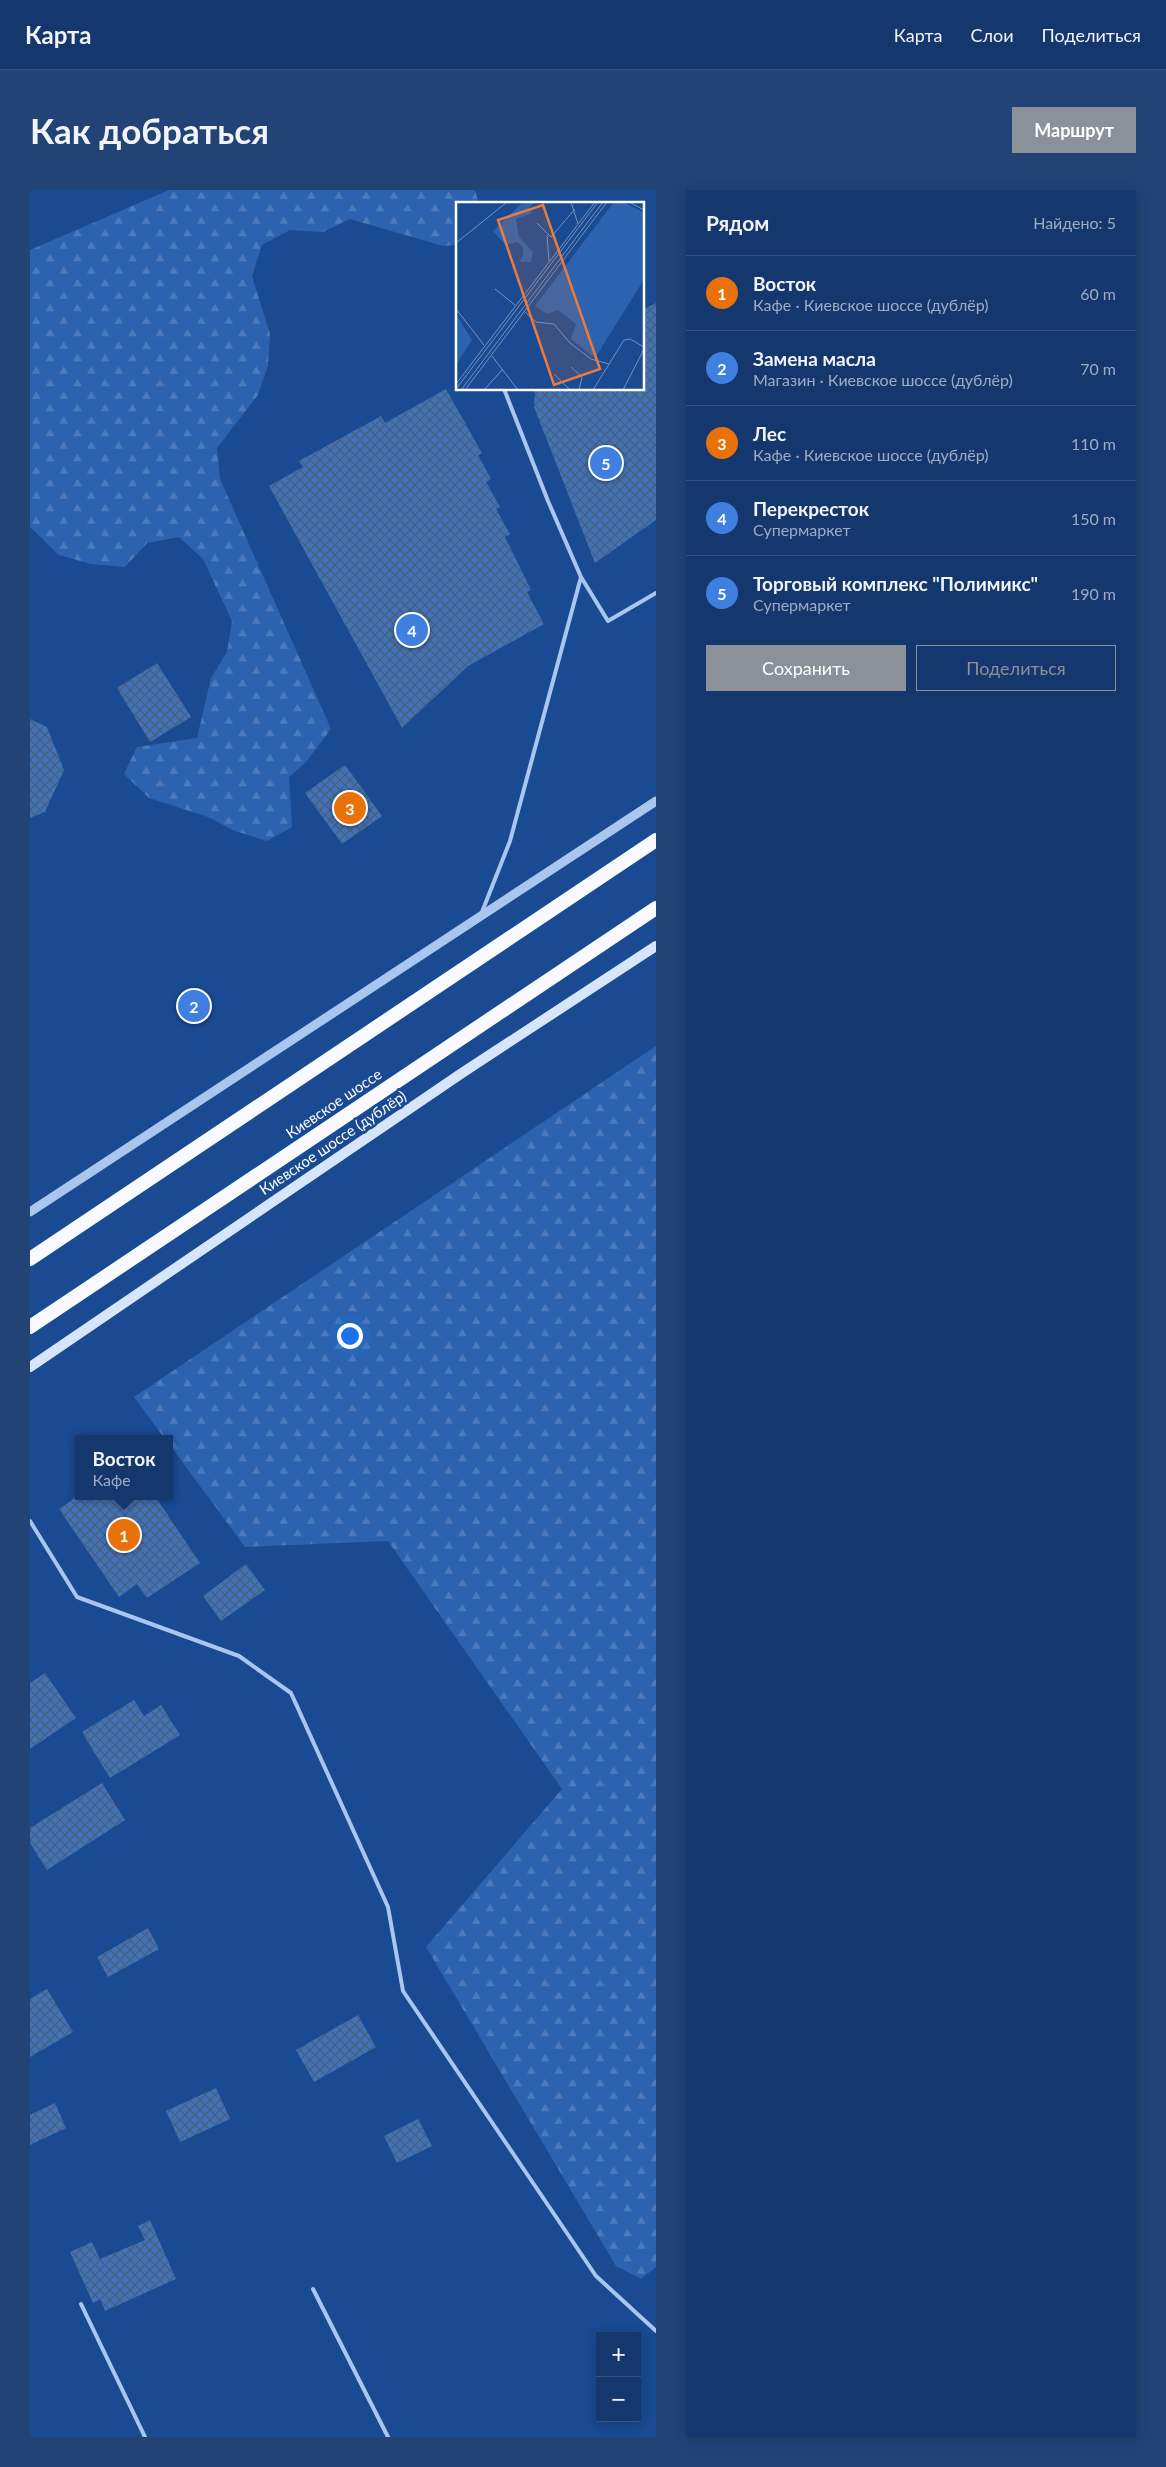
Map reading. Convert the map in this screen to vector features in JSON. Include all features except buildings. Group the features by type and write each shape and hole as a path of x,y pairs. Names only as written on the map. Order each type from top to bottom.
{"highway":[{"path":"30,1259 656,840"},
{"name":"Киевское шоссе","path":"30,1327 656,908"}],"main road":[{"name":"Киевское шоссе (дублёр)","path":"30,1367 462,1073 656,946"}],"street":[{"path":"30,1212 656,801"}],"lane":[{"path":"504,390 548,501 581,577 608,621 656,594"},
{"path":"480,916 510,841 581,577"},
{"path":"30,1521 77,1597 239,1656 291,1693 388,1907 403,1991 596,2276 656,2331"},
{"path":"312,2289 388,2437"},
{"path":"81,2304 145,2437"}],"green space":[{"path":"169,190 475,190 478,202 456,202 456,245 443,246 350,219 323,232 290,230 262,245 252,276 270,334 268,365 258,395 217,448 220,479 331,729 306,762 289,777 292,827 267,841 235,831 208,817 149,798 124,774 137,747 197,738 211,678 227,652 232,621 203,559 179,537 147,543 125,567 91,564 59,555 30,527 30,250"},
{"path":"656,1046 656,2267 641,2279 616,2266 426,1947 562,1789 388,1541 245,1547 173,1449 173,1435 162,1435 134,1397"}],"place":[{"name":"Торговый комплекс \"Полимикс\"","path":"606,463"},
{"name":"Перекресток","path":"412,630"},
{"name":"Лес","path":"350,808"},
{"name":"Замена масла","path":"194,1006"},
{"name":"Восток","path":"124,1535"}]}
